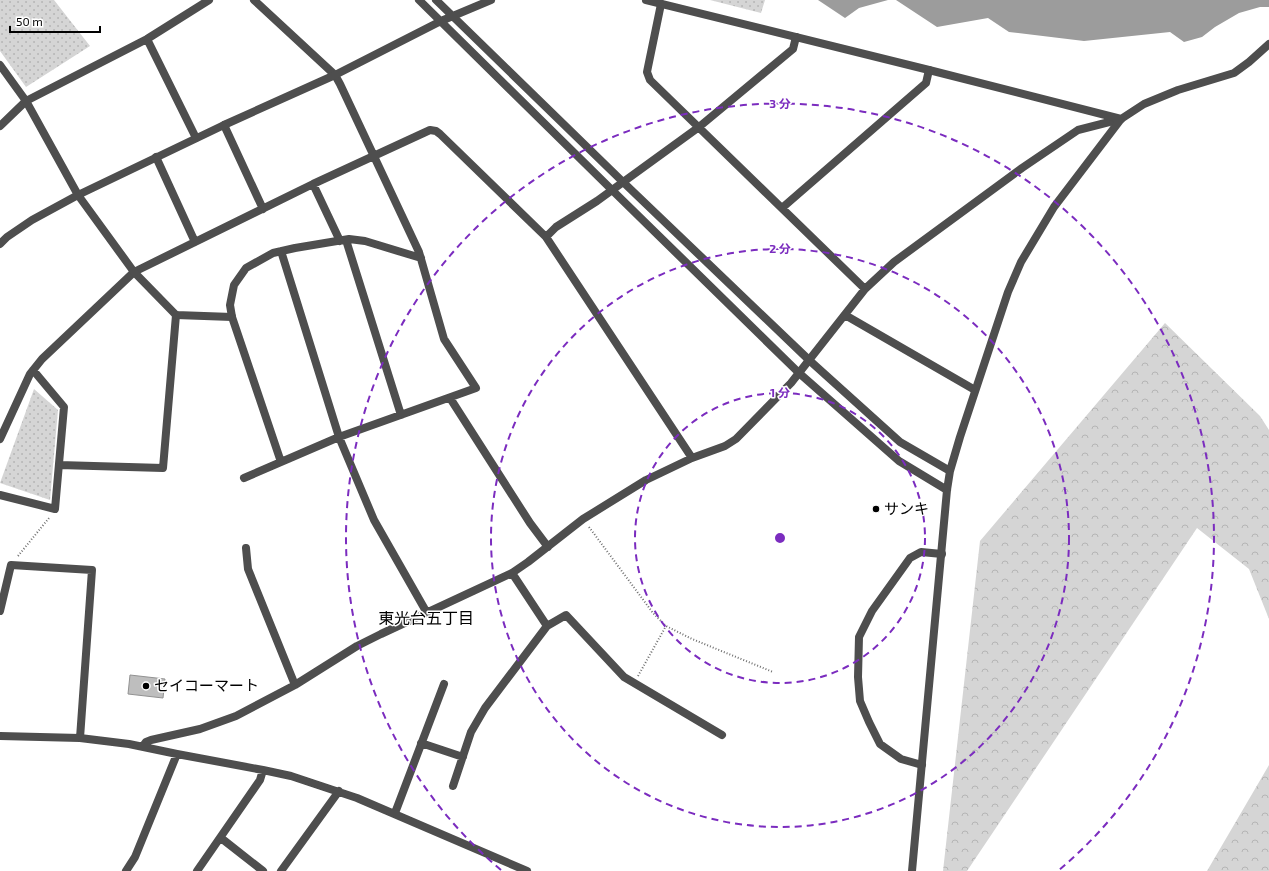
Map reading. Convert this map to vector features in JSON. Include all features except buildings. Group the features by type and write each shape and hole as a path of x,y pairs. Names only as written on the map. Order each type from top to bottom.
{"street":[{"path":"0,126 26,101 147,39 209,0"},
{"path":"244,478 339,437 476,388 444,339 421,258 374,155 335,75 254,0"},
{"path":"419,0 800,373 899,461 947,490"},
{"path":"436,0 809,360 900,442 950,472"},
{"path":"0,244 7,237 32,220 78,195 196,138 335,75 452,16 491,0"},
{"path":"646,0 661,4 674,3 796,37 1121,119"},
{"path":"661,4 648,67 648,76 650,80 866,289"},
{"path":"546,237 556,227 597,201 699,128 793,50 796,37"},
{"path":"147,39 196,138"},
{"path":"143,746 146,742 151,740 200,729 236,716 295,685 357,646 512,572 548,548 583,519 646,480 692,458 725,446 736,439 791,383 866,289 900,258 1022,168 1078,130 1121,119 1144,104 1178,90 1234,73 1269,44"},
{"path":"0,65 26,101 78,195 134,272 176,315 232,317"},
{"path":"782,208 926,83 929,70"},
{"path":"912,871 947,490 950,472 998,320 1021,262 1054,207 1121,119"},
{"path":"224,125 263,208"},
{"path":"0,439 33,370 42,359 134,272 313,184 430,130 436,131 546,237 692,458"},
{"path":"156,157 195,242"},
{"path":"313,184 343,240 401,415"},
{"path":"281,462 232,317 230,305 234,285 246,268 273,253 343,240 365,241 421,258"},
{"path":"281,251 339,437 374,520 426,613"},
{"path":"59,465 163,468 176,315"},
{"path":"845,315 975,390"},
{"path":"0,495 55,509 64,407 33,370"},
{"path":"450,398 530,523 548,548"},
{"path":"246,548 248,569 295,685"},
{"path":"922,765 901,759 880,744 869,722 860,700 858,677 859,636 872,611 910,558 921,552 942,554"},
{"path":"0,611 11,565 92,570 80,738"},
{"path":"512,572 547,626"},
{"path":"454,786 471,732 484,708 547,626 566,615 620,673 634,683 722,735"},
{"path":"395,813 444,684"},
{"path":"0,736 80,738 143,746 263,770 313,782 395,813 528,871"},
{"path":"421,743 463,757"},
{"path":"126,871 135,857 177,754"},
{"path":"197,871 260,780 263,770"},
{"path":"281,871 339,791"},
{"path":"221,838 263,871"}],"path":[{"path":"11,565 55,509"},
{"path":"583,519 653,614 666,626 692,639 773,672"},
{"path":"634,683 666,626"}],"green space":[{"path":"0,0 54,0 90,46 26,87 0,51"},
{"path":"710,0 765,0 761,13"},
{"path":"1165,323 1260,416 1269,430 1269,619 1249,569 1197,528 967,871 943,871 980,541"},
{"path":"34,389 58,410 50,500 0,483"},
{"path":"1269,765 1269,871 1207,871"}],"shaded area":[{"path":"818,0 888,0 859,8 845,18"},
{"path":"896,0 1269,0 1269,7 1260,7 1239,13 1215,27 1202,37 1184,42 1170,32 1084,41 1009,32 988,18 937,27"}],"place":[{"name":"サンキ","path":"876,509"},
{"name":"セイコーマート","path":"146,686"}],"district":[{"name":"東光台五丁目","path":"426,618"}]}
